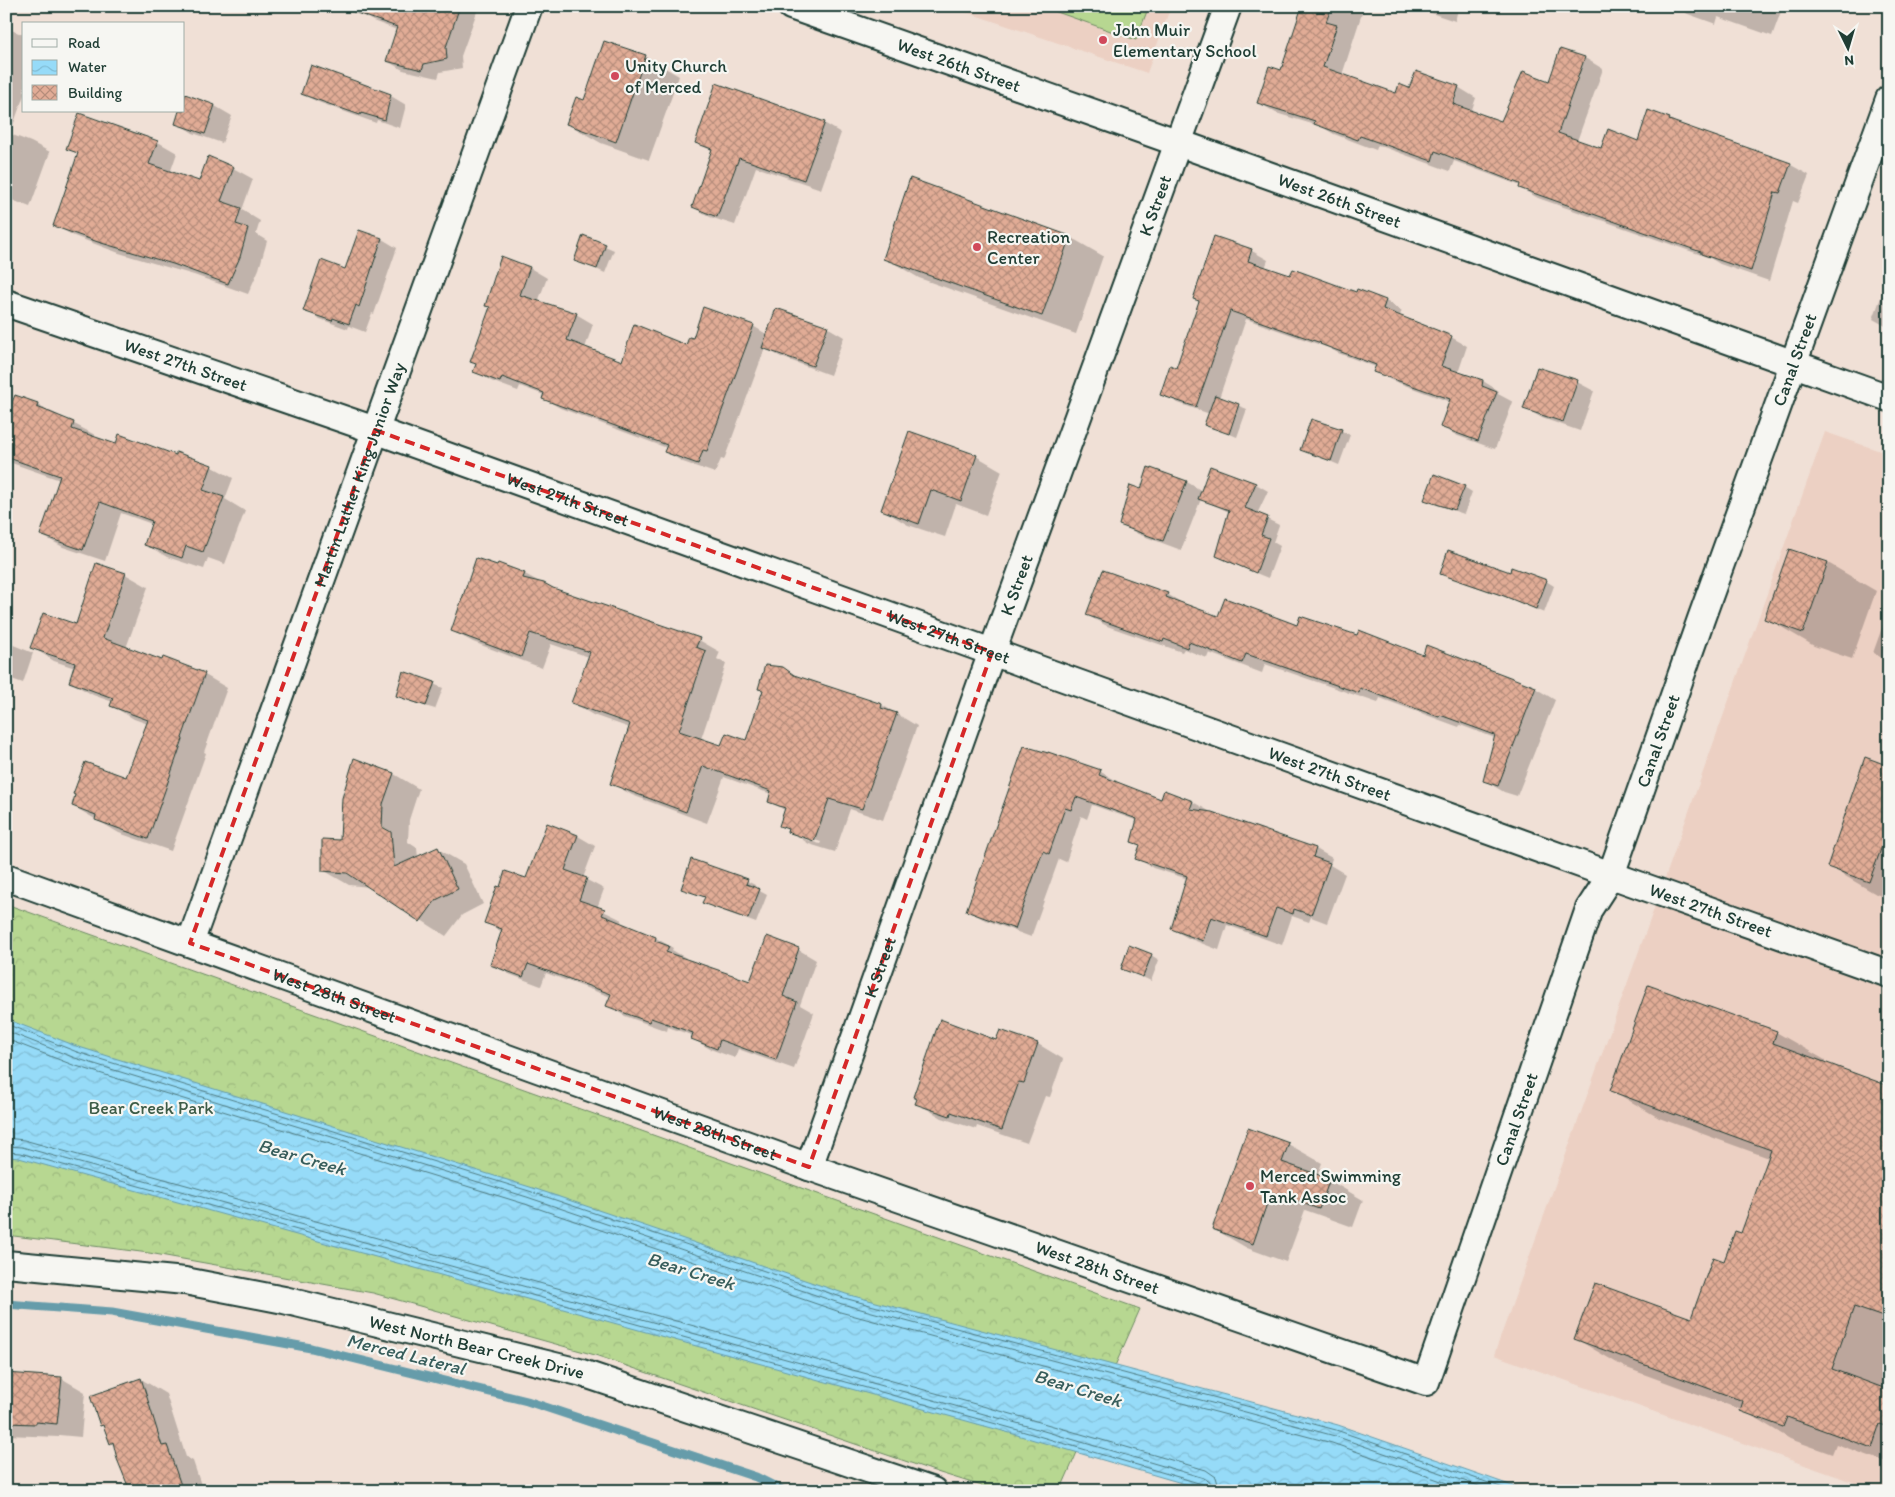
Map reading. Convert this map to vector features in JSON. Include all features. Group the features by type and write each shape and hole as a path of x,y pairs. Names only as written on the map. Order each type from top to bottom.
{"street":[{"name":"Martin Luther King Junior Way","path":"190,943 529,6"},
{"name":"West 26th Street","path":"791,6 1889,398"},
{"name":"K Street","path":"809,1167 992,652 1228,6"},
{"name":"Canal Street","path":"1426,1382 1588,909 1611,876 1792,364 1889,99"},
{"name":"West 27th Street","path":"6,303 375,430 1611,876 1889,974"},
{"name":"West 28th Street","path":"6,877 809,1167 1426,1382"},
{"name":"West North Bear Creek Drive","path":"6,1264 194,1283 284,1300 545,1363 579,1372 933,1491"}],"highlighted area":[{"path":"375,430 992,652 809,1167 190,943"}],"shaded area":[{"name":"John Muir Elementary School","path":"948,6 1171,6 1147,73"},
{"path":"1825,432 1889,454 1889,1491 1878,1491 1494,1355"}],"green space":[{"path":"1040,6 1149,6 1136,40"},
{"name":"Bear Creek Park","path":"6,904 1140,1309 1060,1491 998,1491 595,1355 373,1293 149,1253 6,1235"}],"water":[{"name":"Bear Creek","path":"6,1019 79,1047 530,1187 846,1294 1338,1425 1527,1491 1209,1491 1017,1435 19,1158 6,1157"}],"building":[{"path":"349,6 460,6 446,47 447,59 424,64 422,70 386,61 397,27 348,10"},
{"path":"1302,6 1332,6 1326,22 1337,25 1323,67 1396,93 1399,84 1409,88 1416,71 1459,86 1453,104 1501,121 1523,71 1549,81 1560,49 1585,57 1558,133 1601,148 1608,129 1638,141 1648,110 1670,118 1669,120 1791,163 1780,193 1775,192 1751,271 1519,188 1520,184 1435,151 1432,161 1360,136 1358,140 1314,124 1315,121 1257,103 1269,66 1281,70"},
{"name":"Unity Church of Merced","path":"604,41 646,55 616,142 566,124 576,97 584,100"},
{"path":"311,65 391,94 385,120 361,113 360,115 301,94"},
{"path":"716,83 825,122 804,180 739,158 717,217 692,207 712,149 695,143"},
{"path":"185,94 215,105 205,134 175,124 179,112 185,112"},
{"path":"79,113 158,141 149,164 199,181 208,156 234,167 221,201 241,208 236,224 248,228 240,257 228,284 173,264 98,242 53,226 78,153 66,149"},
{"name":"Recreation Center","path":"910,178 1070,236 1042,316 883,259"},
{"path":"359,230 382,238 359,307 356,305 349,324 333,318 332,321 303,311 321,260 345,269"},
{"path":"583,235 606,244 597,269 574,261"},
{"path":"1214,236 1252,249 1248,261 1290,275 1293,269 1356,292 1357,289 1386,300 1383,309 1452,336 1441,366 1483,380 1482,386 1497,392 1478,441 1440,427 1450,399 1373,372 1376,365 1321,343 1230,311 1196,407 1160,395 1170,365 1176,368 1199,301 1193,299"},
{"path":"501,256 530,267 520,295 577,313 567,340 622,361 634,324 686,345 689,337 693,338 703,307 754,325 707,451 703,450 698,464 664,452 667,445 542,399 544,393 502,377 500,382 473,372 476,364 470,362 490,307 485,306"},
{"path":"776,308 828,326 813,366 762,348"},
{"path":"1537,367 1578,380 1563,422 1523,409"},
{"path":"15,395 38,403 37,407 74,422 72,429 116,444 119,434 176,455 176,452 212,465 203,490 224,497 203,552 186,546 182,558 144,545 152,521 100,502 83,550 40,535 60,476 6,457 6,417"},
{"path":"1215,395 1239,404 1229,434 1204,425"},
{"path":"1311,419 1342,429 1331,461 1300,450"},
{"path":"909,431 977,455 961,501 931,490 919,524 881,510"},
{"path":"1210,466 1256,483 1245,508 1268,517 1261,535 1269,538 1256,573 1216,556 1229,510 1198,499"},
{"path":"1148,467 1187,481 1163,541 1119,525 1130,485 1141,489"},
{"path":"1434,474 1465,486 1455,510 1424,500"},
{"path":"1789,549 1828,562 1803,633 1764,619"},
{"path":"1448,550 1510,572 1511,567 1547,580 1536,609 1440,574"},
{"path":"476,558 497,565 498,563 525,573 523,578 544,583 553,588 700,638 696,647 706,651 679,731 721,745 726,733 746,740 763,690 758,689 765,665 783,667 794,675 882,704 881,708 897,713 862,809 829,799 814,841 787,832 788,829 779,826 785,808 768,802 771,791 703,766 686,812 610,784 630,724 571,703 590,652 530,633 521,657 451,631"},
{"path":"96,563 126,573 103,638 162,660 163,657 205,673 148,839 95,820 96,815 72,806 75,795 73,794 85,762 126,777 148,720 110,706 113,698 69,682 75,663 30,648 43,613 76,624"},
{"path":"1103,570 1168,593 1166,597 1218,616 1225,598 1297,625 1300,616 1357,635 1359,630 1423,655 1426,645 1536,687 1498,786 1483,781 1495,735 1360,688 1359,693 1246,654 1242,663 1189,642 1187,648 1164,639 1163,642 1086,615"},
{"path":"403,671 435,682 426,706 396,696"},
{"path":"1024,746 1101,770 1099,775 1161,799 1164,790 1193,801 1190,809 1212,812 1316,848 1313,857 1330,863 1311,915 1294,909 1293,914 1276,908 1266,936 1211,917 1203,941 1171,929 1187,876 1135,859 1140,845 1131,842 1137,819 1076,797 1071,810 1065,808 1049,854 1043,851 1015,929 966,911"},
{"path":"1865,757 1889,766 1889,827 1869,882 1827,867"},
{"path":"354,758 394,773 383,804 382,827 391,832 394,867 438,847 458,889 436,900 420,922 347,873 322,871 322,839 340,840 342,798"},
{"path":"547,823 578,835 565,870 587,878 579,900 605,909 602,915 656,937 655,941 669,946 666,952 750,981 767,936 799,948 783,996 797,1002 776,1060 720,1040 717,1049 691,1039 693,1033 651,1018 649,1022 606,1006 611,994 528,964 523,977 490,965 502,929 484,923 497,886 500,887 505,871 526,878"},
{"path":"691,859 748,879 746,884 760,889 748,919 702,903 705,897 681,889"},
{"path":"1129,945 1152,954 1143,977 1121,969"},
{"path":"1648,985 1777,1031 1773,1043 1889,1086 1889,1319 1854,1307 1832,1369 1889,1390 1889,1427 1880,1424 1872,1448 1787,1417 1783,1427 1740,1411 1743,1401 1574,1339 1595,1283 1691,1318 1713,1257 1724,1261 1735,1231 1741,1233 1771,1150 1610,1091"},
{"path":"940,1019 996,1040 1000,1030 1038,1043 1024,1083 1019,1082 1002,1130 951,1112 950,1116 915,1104 917,1099 913,1097"},
{"name":"Merced Swimming Tank Assoc","path":"1248,1128 1289,1143 1282,1162 1330,1179 1319,1209 1271,1192 1253,1244 1212,1229"},
{"path":"6,1373 62,1377 57,1424 36,1422 36,1424 6,1423"},
{"path":"141,1378 162,1446 167,1445 183,1491 130,1491 117,1459 113,1442 110,1444 103,1425 100,1426 90,1396"}],"waterway":[{"name":"Merced Lateral","path":"6,1304 112,1312 311,1348 527,1401 756,1477 784,1491"}],"place":[{"name":"John Muir Elementary School","path":"1103,40"},
{"name":"Unity Church of Merced","path":"615,76"},
{"name":"Recreation Center","path":"977,247"},
{"name":"Merced Swimming Tank Assoc","path":"1250,1186"}]}
